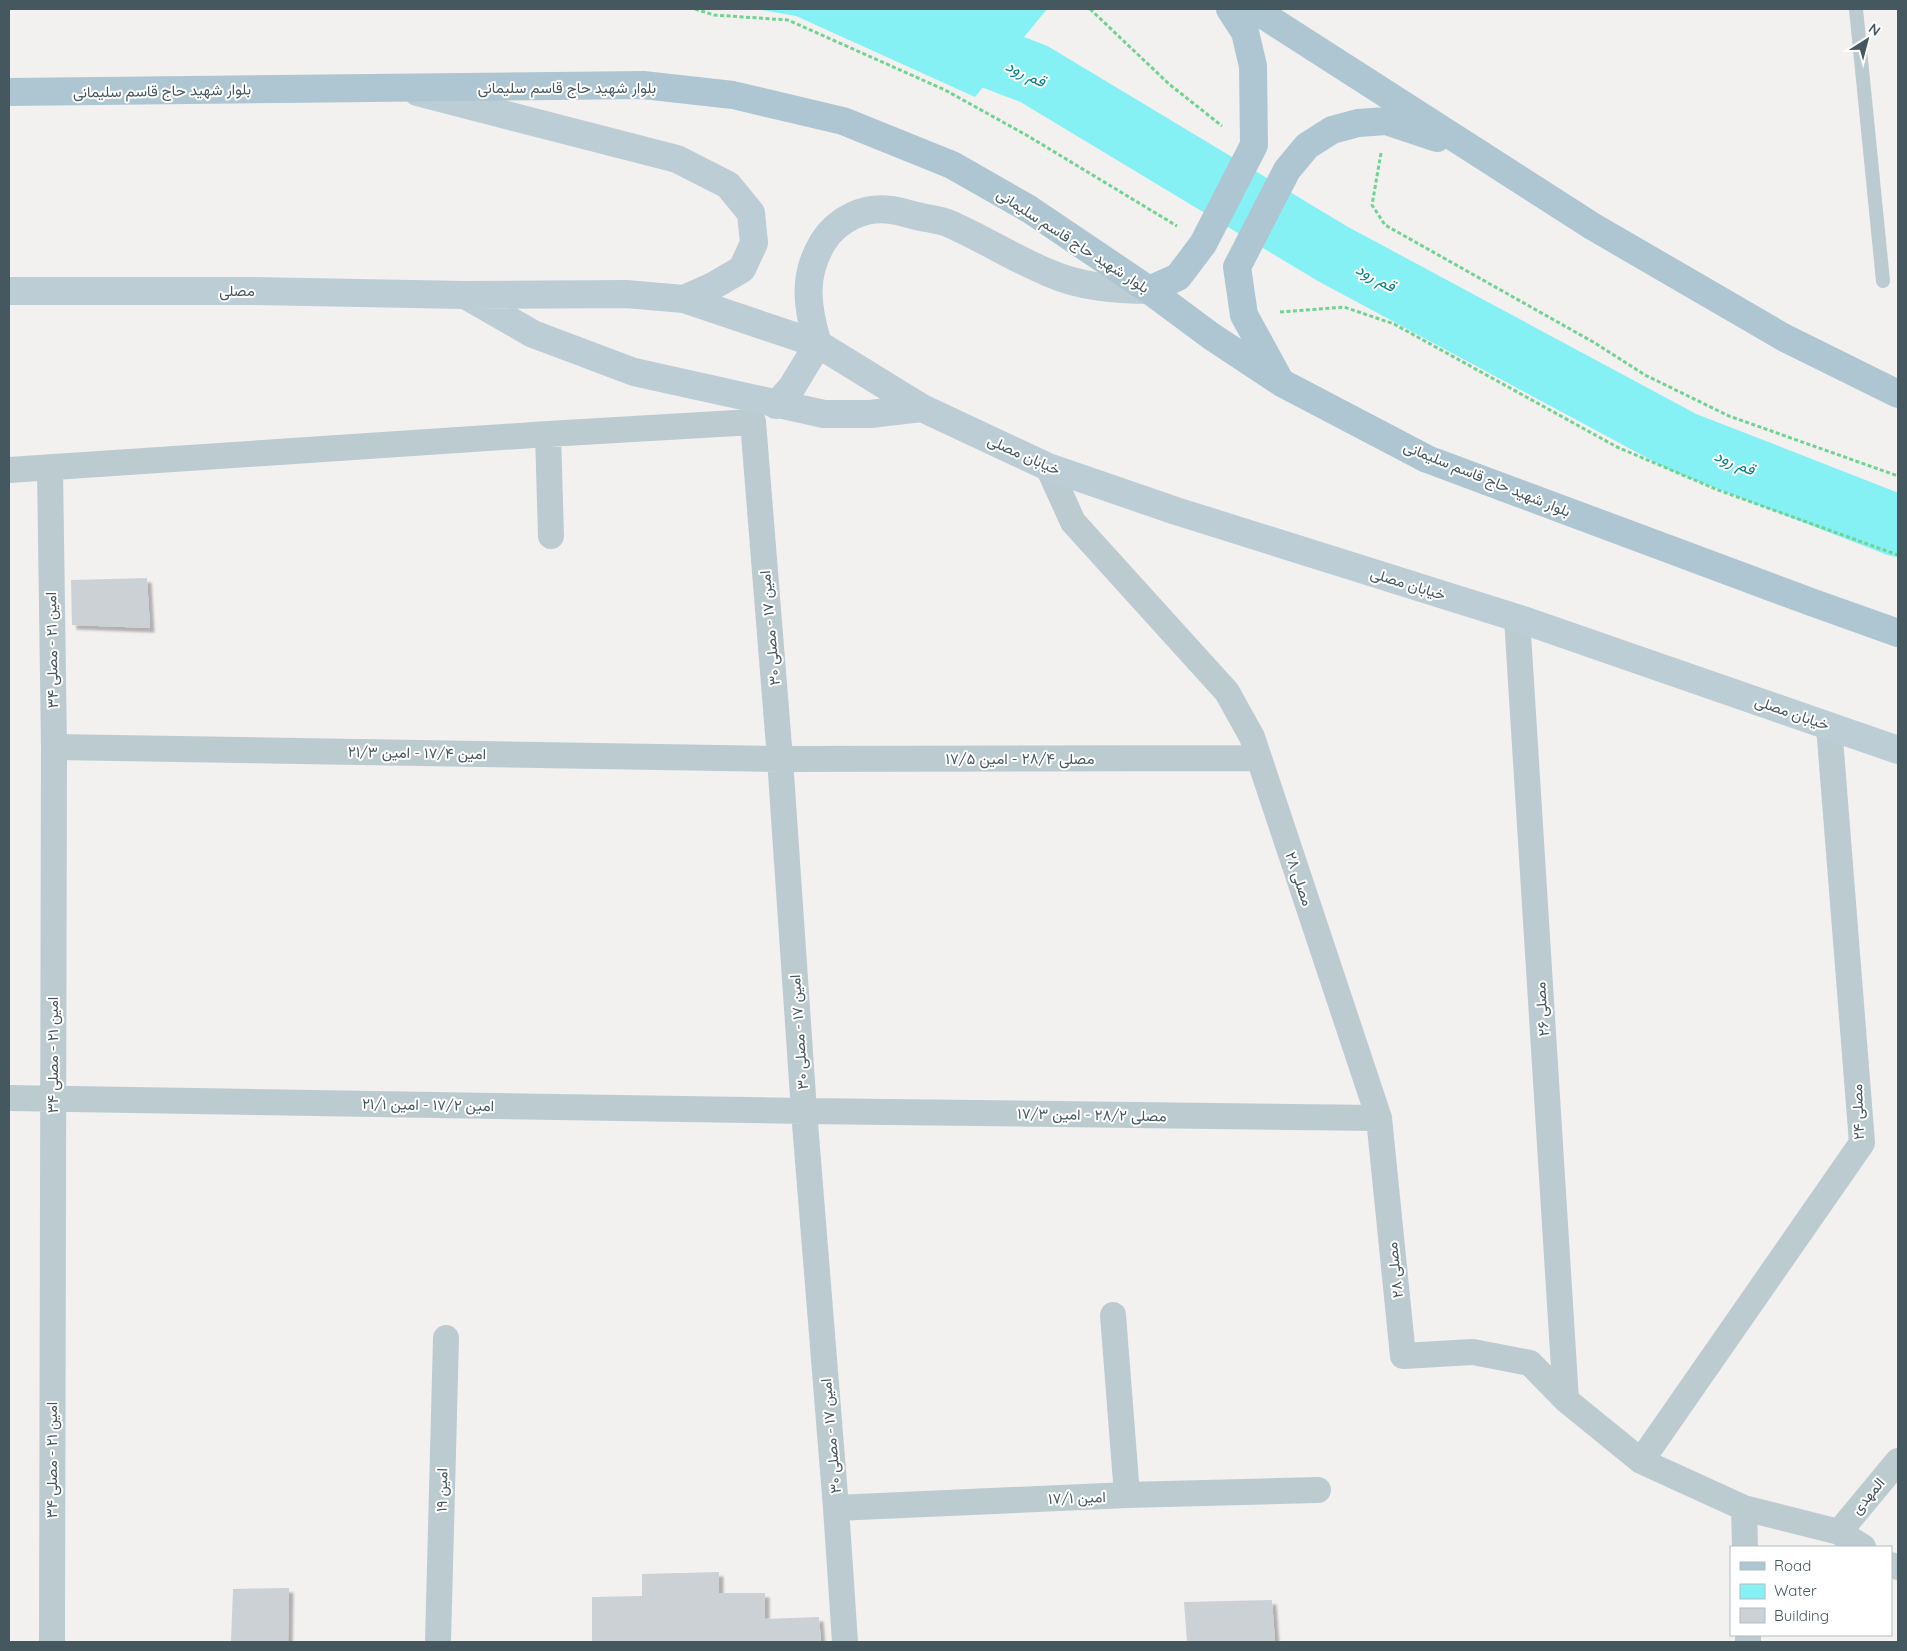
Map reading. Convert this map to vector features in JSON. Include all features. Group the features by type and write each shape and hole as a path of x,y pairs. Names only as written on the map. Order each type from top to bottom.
{"main road":[{"path":"776,405 792,387 818,344 809,307 808,284 817,251 828,234 841,222 860,212 891,210 948,223 1049,274 1087,285 1117,290 1149,290 1178,277 1203,244 1254,145 1252,66 1244,32 1230,9"},
{"path":"1254,9 1592,226 1783,337 1898,394"},
{"name":"بلوار شهید حاج قاسم سلیمانی","path":"9,92 643,85 733,95 843,120 952,165 1030,208 1149,290 1211,336 1282,383 1427,459 1898,633"},
{"path":"406,89 678,159 728,185 751,213 754,243 742,269 713,286 684,299"},
{"path":"1282,383 1244,315 1237,267 1287,170 1307,146 1332,130 1358,123 1386,121 1476,151"},
{"name":"مصلی","path":"9,291 253,291 465,295 626,294 684,299"},
{"path":"465,295 533,334 634,372 776,405 824,414 870,414 922,408"},
{"name":"خیابان مصلی","path":"684,299 818,344 922,408 1048,468 1176,511 1517,618 1898,750"}],"street":[{"name":"امین ۱۷ - مصلی ۳۰","path":"548,434 753,422 780,759 804,1111 845,1642"},
{"path":"9,470 548,434 551,536"},
{"name":"امین ۲۱ - مصلی ۳۴","path":"50,468 54,748 52,1642"},
{"name":"مصلی ۲۸","path":"1048,468 1073,522 1227,692 1252,738 1379,1118 1403,1356 1473,1352 1530,1363 1566,1400"},
{"name":"مصلی ۲۶","path":"1517,618 1566,1400"},
{"name":"مصلی ۲۴","path":"1641,1461 1862,1143 1829,726"},
{"name":"امین ۱۷/۴ - امین ۲۱/۳","path":"54,748 780,759"},
{"name":"مصلی ۲۸/۴ - امین ۱۷/۵","path":"780,759 1259,758"},
{"name":"امین ۱۷/۲ - امین ۲۱/۱","path":"9,1098 804,1111"},
{"name":"مصلی ۲۸/۲ - امین ۱۷/۳","path":"804,1111 1379,1118"},
{"path":"1113,1315 1127,1496"},
{"name":"امین ۱۹","path":"438,1642 446,1338"},
{"path":"1566,1400 1641,1461 1744,1508 1839,1532 1861,1546"},
{"name":"المهدی","path":"1839,1532 1898,1461"},
{"name":"امین ۱۷/۱","path":"836,1508 1318,1490"},
{"path":"1744,1508 1745,1546"}],"lane":[{"path":"1856,9 1883,281"}],"path":[{"path":"695,9 714,15 788,20 945,90 1028,136 1184,230 1203,244"},
{"path":"1090,9 1169,84 1217,123 1254,145"},
{"path":"1386,121 1372,205 1385,225 1595,343 1645,375 1729,416 1898,476"},
{"path":"1244,315 1344,307 1394,324 1617,447 1718,490 1898,555"}],"water":[{"path":"756,9 1047,9 975,97 796,16"}],"building":[{"path":"147,578 150,628 72,625 71,580"},
{"path":"719,1572 719,1593 765,1593 765,1619 819,1617 821,1642 592,1642 592,1597 642,1596 642,1574"},
{"path":"289,1588 288,1642 231,1642 233,1589"},
{"path":"1272,1600 1275,1642 1187,1642 1184,1602"}],"waterway":[{"name":"قم رود","path":"863,9 1034,74 1333,254 1683,442 1898,526"}]}
